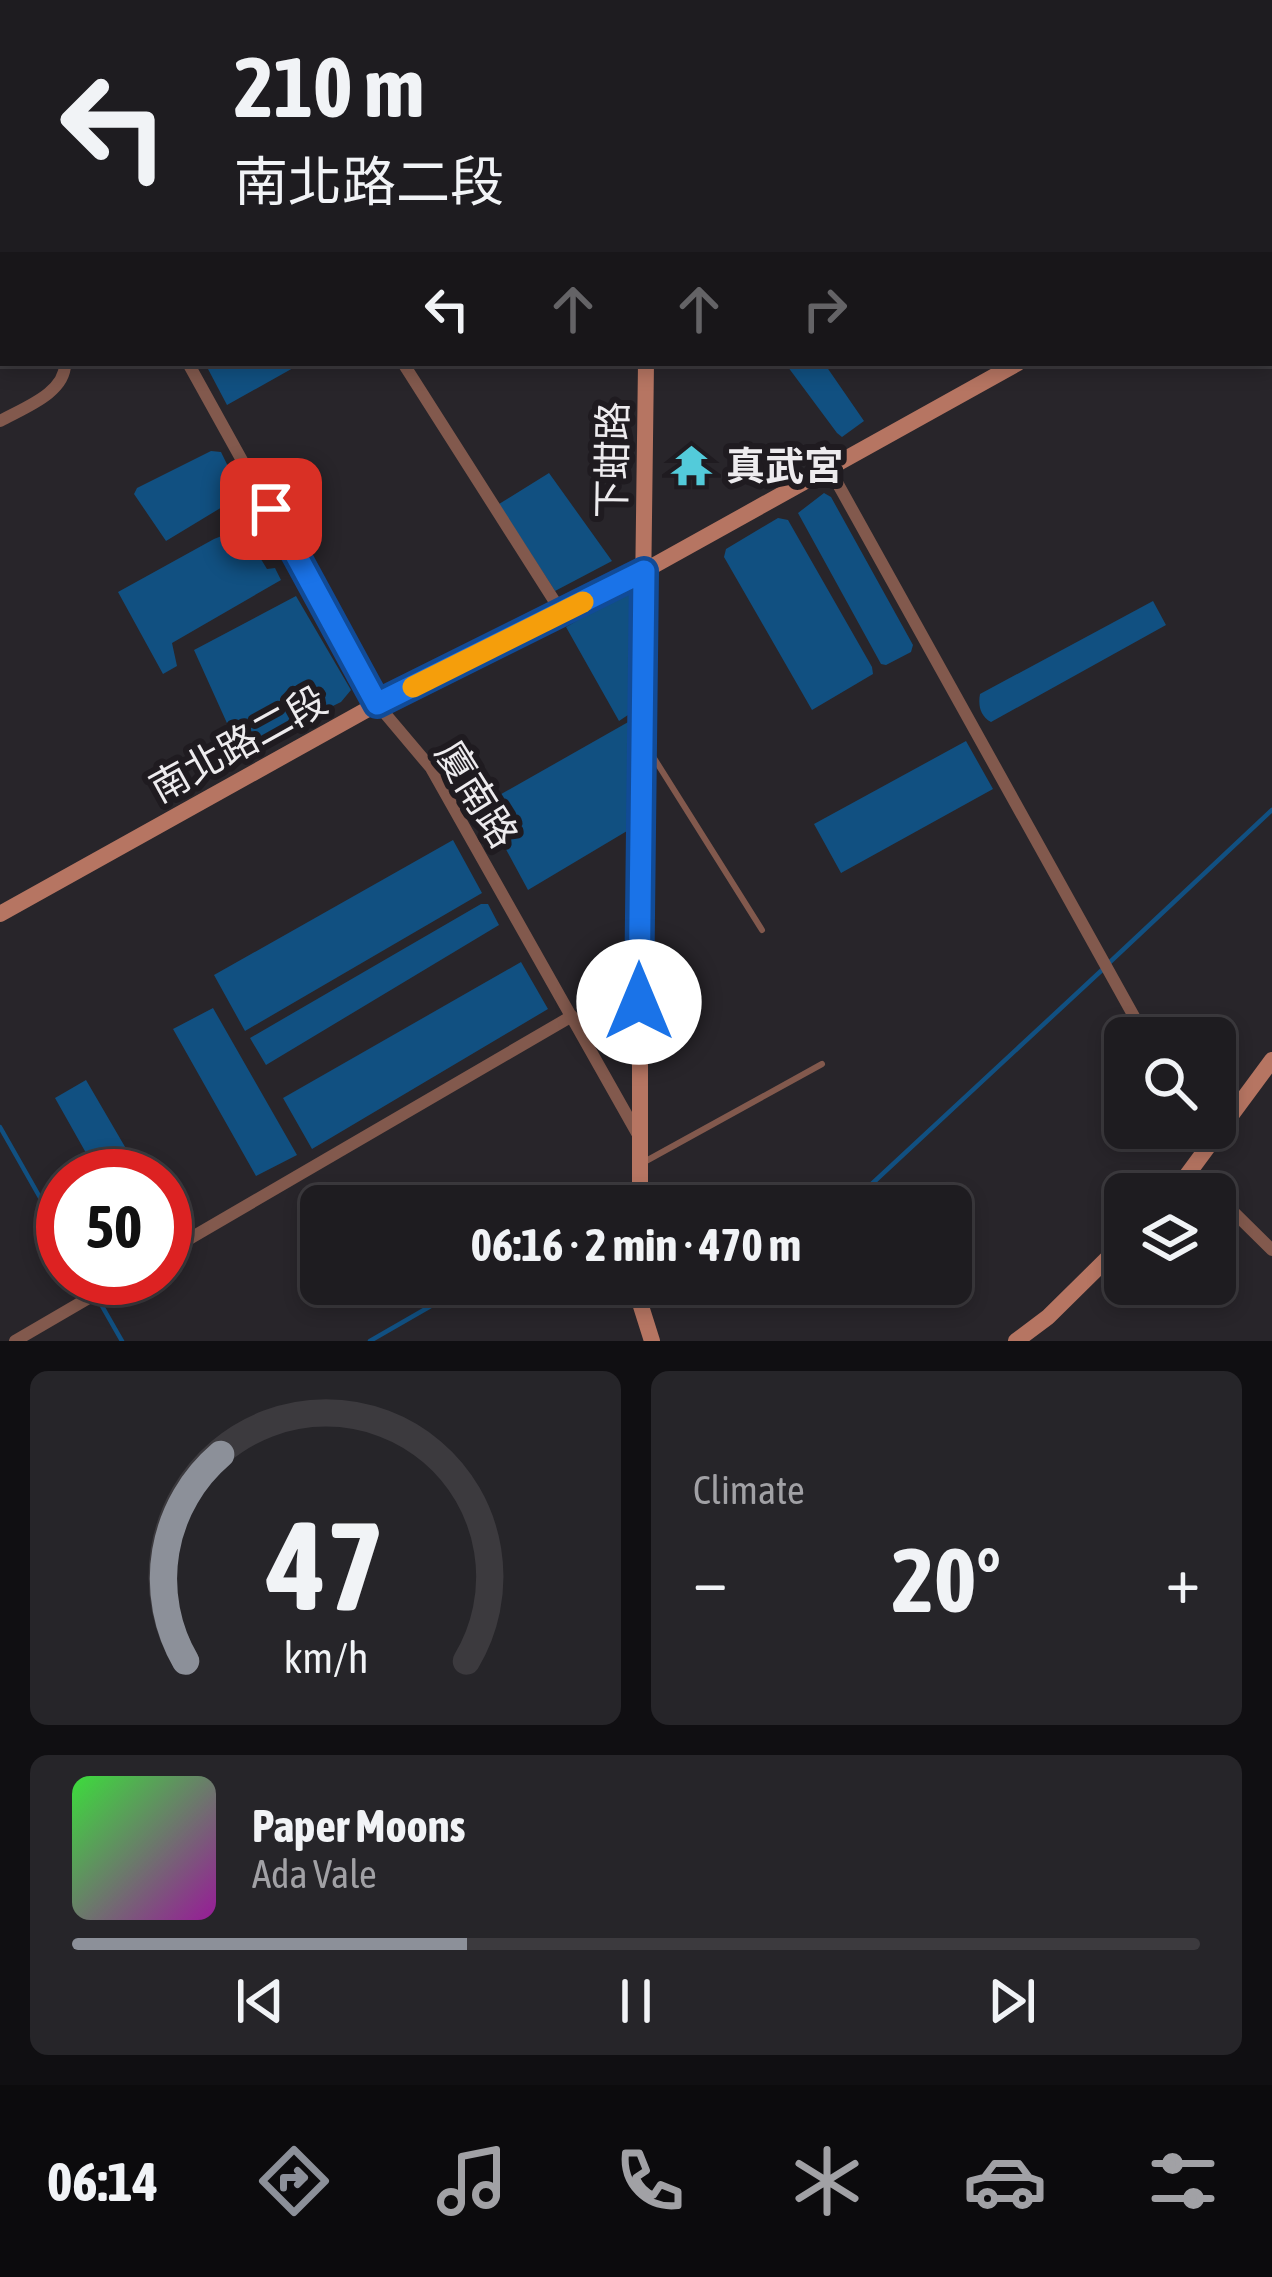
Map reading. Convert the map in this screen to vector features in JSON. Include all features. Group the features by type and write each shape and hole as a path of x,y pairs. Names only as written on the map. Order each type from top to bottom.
{"street":[{"path":"0,422 63,380 65,366"},
{"name":"廈南路","path":"190,366 377,704 431,768 639,1136"},
{"path":"406,366 562,613"},
{"name":"下蚶路","path":"639,1185 646,366"},
{"name":"南北路二段","path":"0,914 377,704 644,571 1013,366"},
{"path":"829,468 1134,1017"},
{"path":"192,1237 572,1016"},
{"path":"1236,1109 1272,1060"},
{"path":"1206,1149 1192,1171 1272,1250"},
{"path":"1016,1341 1104,1262"},
{"path":"15,1341 76,1305"},
{"path":"640,1305 652,1341"}],"lane":[{"path":"642,739 762,930"},
{"path":"639,1165 821,1064"}],"water":[{"path":"212,366 297,366 227,405 208,369"},
{"path":"787,366 826,366 864,421 842,437"},
{"path":"211,451 221,452 242,495 166,541 134,494 137,488"},
{"path":"549,473 612,561 555,591 499,504"},
{"path":"824,493 831,497 913,645 911,652 886,665 881,664 798,513"},
{"path":"778,518 788,520 872,667 873,674 812,710 724,557 726,549"},
{"path":"242,528 267,569 275,568 281,580 172,643 177,666 163,674 118,592"},
{"path":"631,590 631,713 619,721 566,627"},
{"path":"296,596 351,690 341,702 240,752 194,650"},
{"path":"1153,601 1166,625 991,722 982,713 980,694"},
{"path":"630,721 627,831 528,890 482,805"},
{"path":"966,741 993,789 841,873 814,824"},
{"path":"453,840 482,893 245,1031 214,975"},
{"path":"488,904 499,925 266,1065 250,1038"},
{"path":"521,962 548,1009 312,1149 283,1098"},
{"path":"213,1008 297,1155 256,1176 173,1029"},
{"path":"86,1080 126,1149 84,1149 55,1098"}],"waterway":[{"path":"1110,962 1272,810"},
{"path":"871,1185 1102,970"},
{"path":"0,1127 36,1190"},
{"path":"101,1305 122,1341"},
{"path":"370,1341 433,1305"}],"slow traffic":[{"path":"413,687 583,602"}],"place":[{"name":"真武宮","path":"692,466"}],"route":[{"path":"271,509 377,704 644,571 639,1002"}]}
